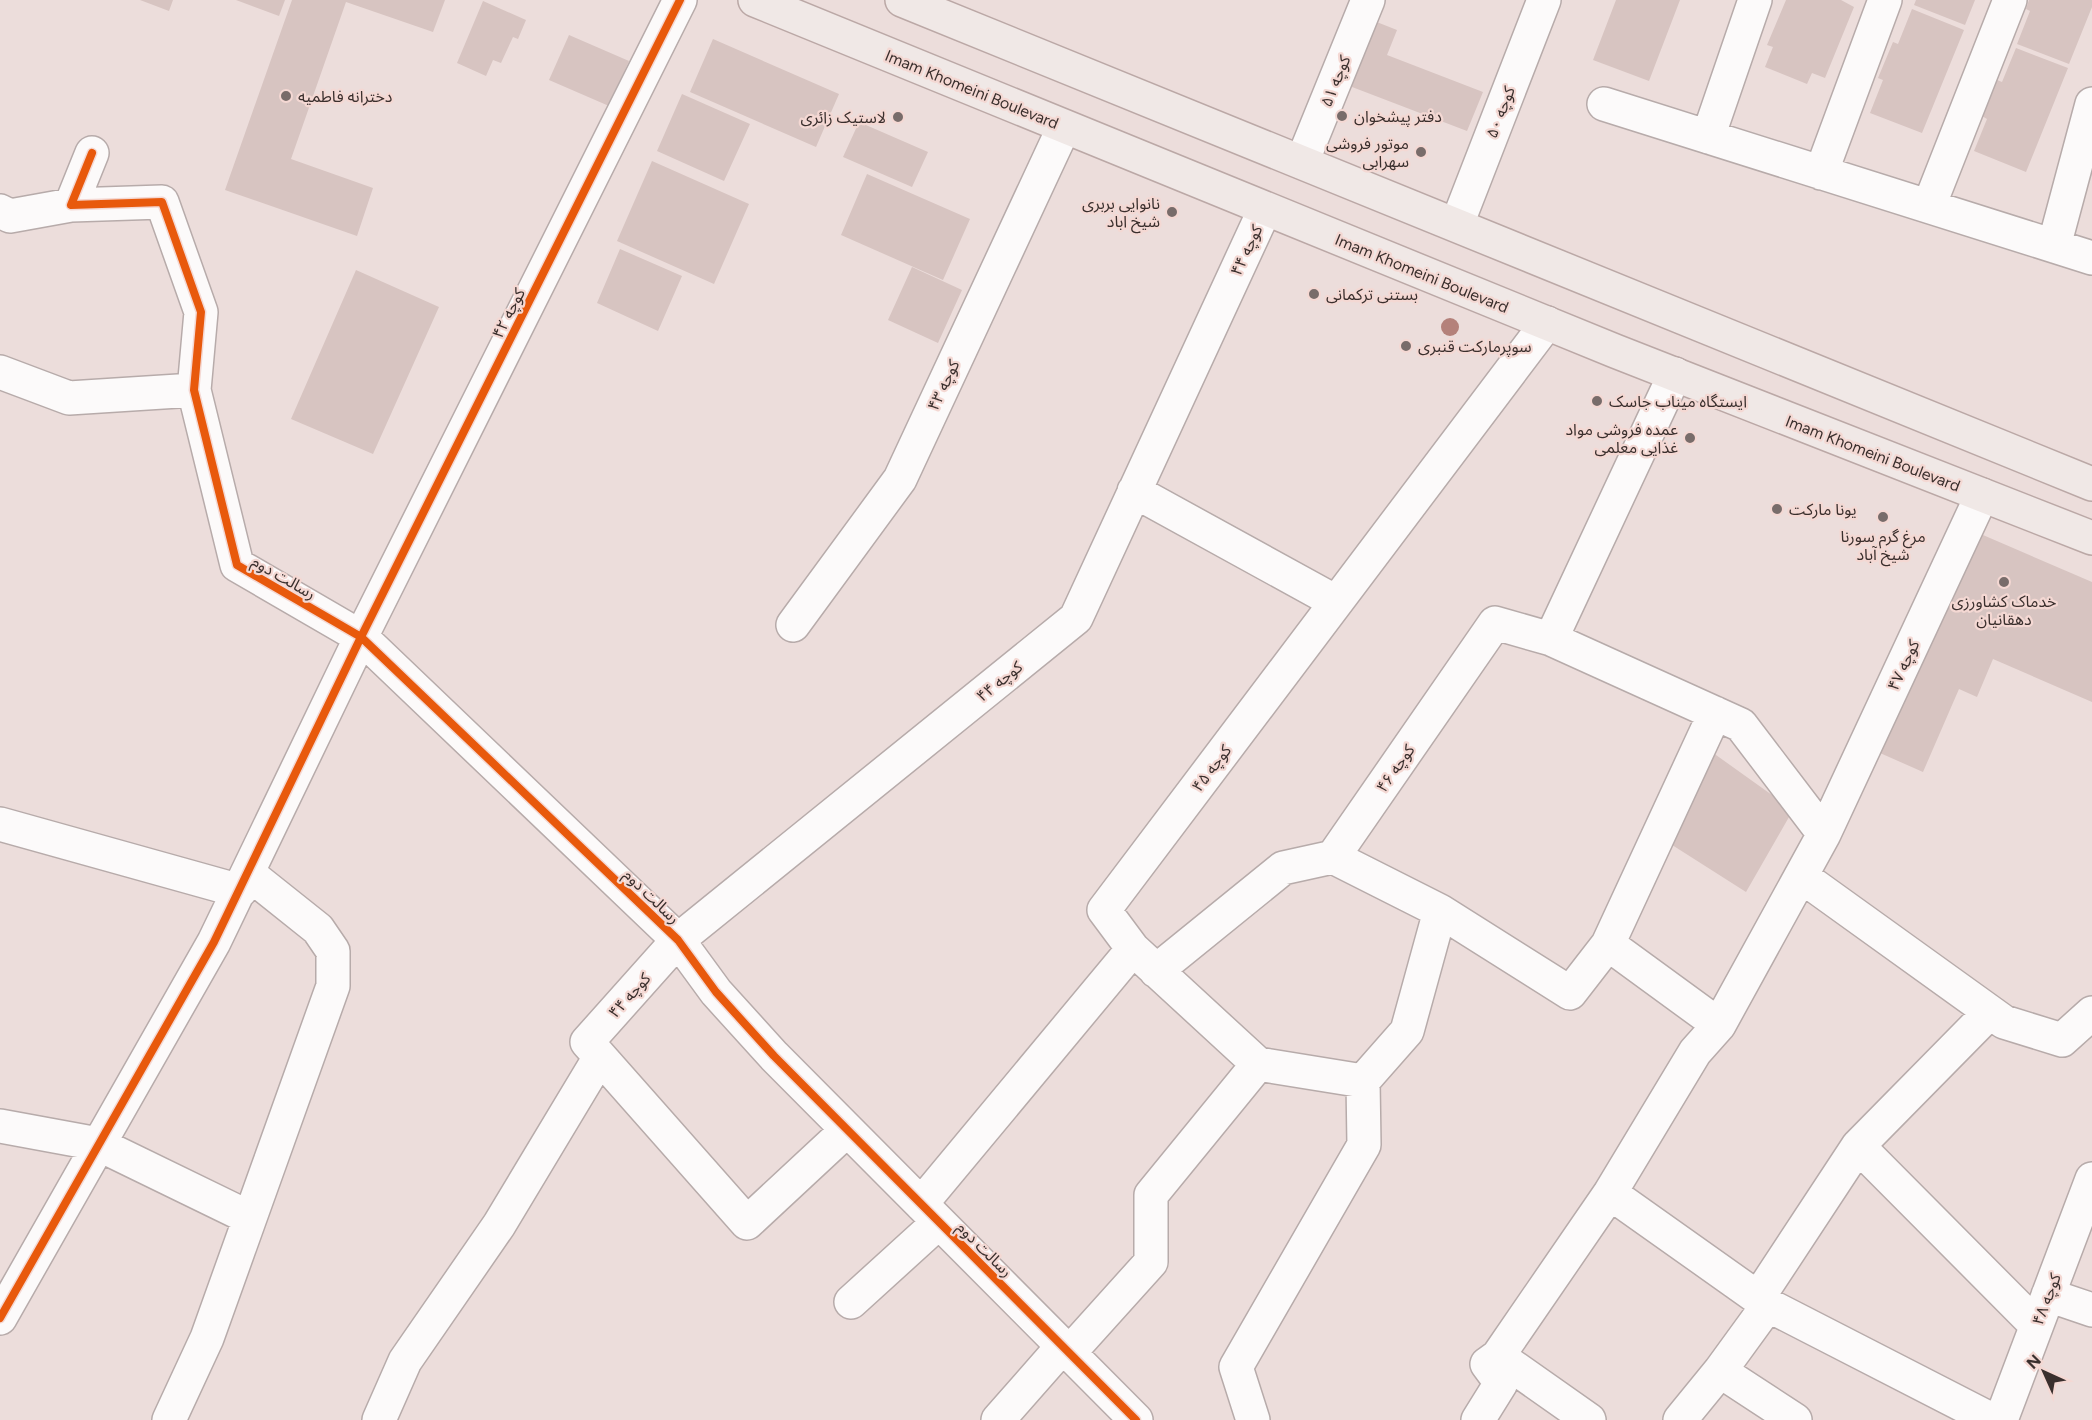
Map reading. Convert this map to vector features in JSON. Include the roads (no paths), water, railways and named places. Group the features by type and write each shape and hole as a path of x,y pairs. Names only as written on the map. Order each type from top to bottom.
{"main road":[{"name":"Imam Khomeini Boulevard","path":"755,0 1547,323 2092,538"},
{"path":"902,0 2092,484"}],"street":[{"name":"کوچه ۴۲","path":"0,1318 214,942 361,637 680,0"},
{"name":"کوچه ۵۱","path":"1302,162 1368,0"},
{"name":"کوچه ۵۰","path":"1457,224 1544,0"},
{"path":"1708,137 1755,0"},
{"path":"1821,172 1885,0"},
{"path":"1929,206 2010,0"},
{"path":"1604,104 2092,258"},
{"path":"2054,246 2092,104"},
{"name":"کوچه ۴۳","path":"793,625 900,479 1064,127"},
{"path":"0,211 10,216 71,205 92,153"},
{"name":"رسالت دوم","path":"71,205 162,202 201,312 194,390 237,565 361,637 678,940 723,1000 847,1130 1136,1420"},
{"name":"کوچه ۴۴","path":"379,1420 405,1361 499,1225 593,1050 678,940 1076,618 1265,209"},
{"name":"کوچه ۴۵","path":"1132,949 1104,910 1547,323"},
{"path":"0,372 69,398 194,390"},
{"path":"1675,374 1551,639 1741,725 1824,834"},
{"path":"1134,491 1336,602"},
{"name":"کوچه ۴۷","path":"1498,1356 1610,1193 1695,1052 1719,1024 1824,834 1982,495"},
{"name":"کوچه ۴۶","path":"1333,857 1495,623 1551,639"},
{"path":"1156,971 1283,868 1333,857 1440,911 1570,993 1608,944 1714,713"},
{"path":"0,824 244,883 318,929 333,951 333,986 207,1338 169,1420"},
{"path":"1801,876 2004,1022 2062,1040 2092,1013"},
{"path":"1253,1420 1236,1367 1364,1145 1363,1081 1407,1031 1440,911"},
{"path":"1608,944 1719,1024"},
{"path":"851,1302 930,1213 1132,949 1258,1064 1363,1081"},
{"path":"1680,1420 1720,1371 1858,1146 1990,1012"},
{"path":"593,1050 747,1223 847,1130"},
{"path":"998,1420 1151,1262 1151,1195 1258,1064"},
{"path":"0,1126 98,1144 250,1218"},
{"path":"1858,1146 2037,1325"},
{"name":"کوچه ۴۸","path":"2001,1420 2092,1179"},
{"path":"1610,1193 1763,1301 1992,1420"},
{"path":"2048,1294 2092,1310"},
{"path":"1478,1420 1501,1383 1487,1364 1498,1356 1589,1420"},
{"path":"1720,1371 1796,1420"}],"place":[{"name":"دخترانه فاطمیه","path":"286,96"},
{"name":"دفتر پیشخوان","path":"1342,116"},
{"name":"لاستیک زائری","path":"898,117"},
{"name":"موتور فروشی سهرابی","path":"1421,152"},
{"name":"نانوایی بربری شیخ اباد","path":"1172,212"},
{"name":"بستنی ترکمانی","path":"1314,294"},
{"name":"سوپرمارکت قنبری","path":"1406,346"},
{"name":"ایستگاه میناب جاسک","path":"1597,401"},
{"name":"عمده فروشی مواد غذایی معلمی","path":"1690,438"},
{"name":"یونا مارکت","path":"1777,509"},
{"name":"مرغ گرم سورنا شیخ آباد","path":"1883,517"},
{"name":"خدماک کشاورزی دهقانیان","path":"2004,582"}]}
